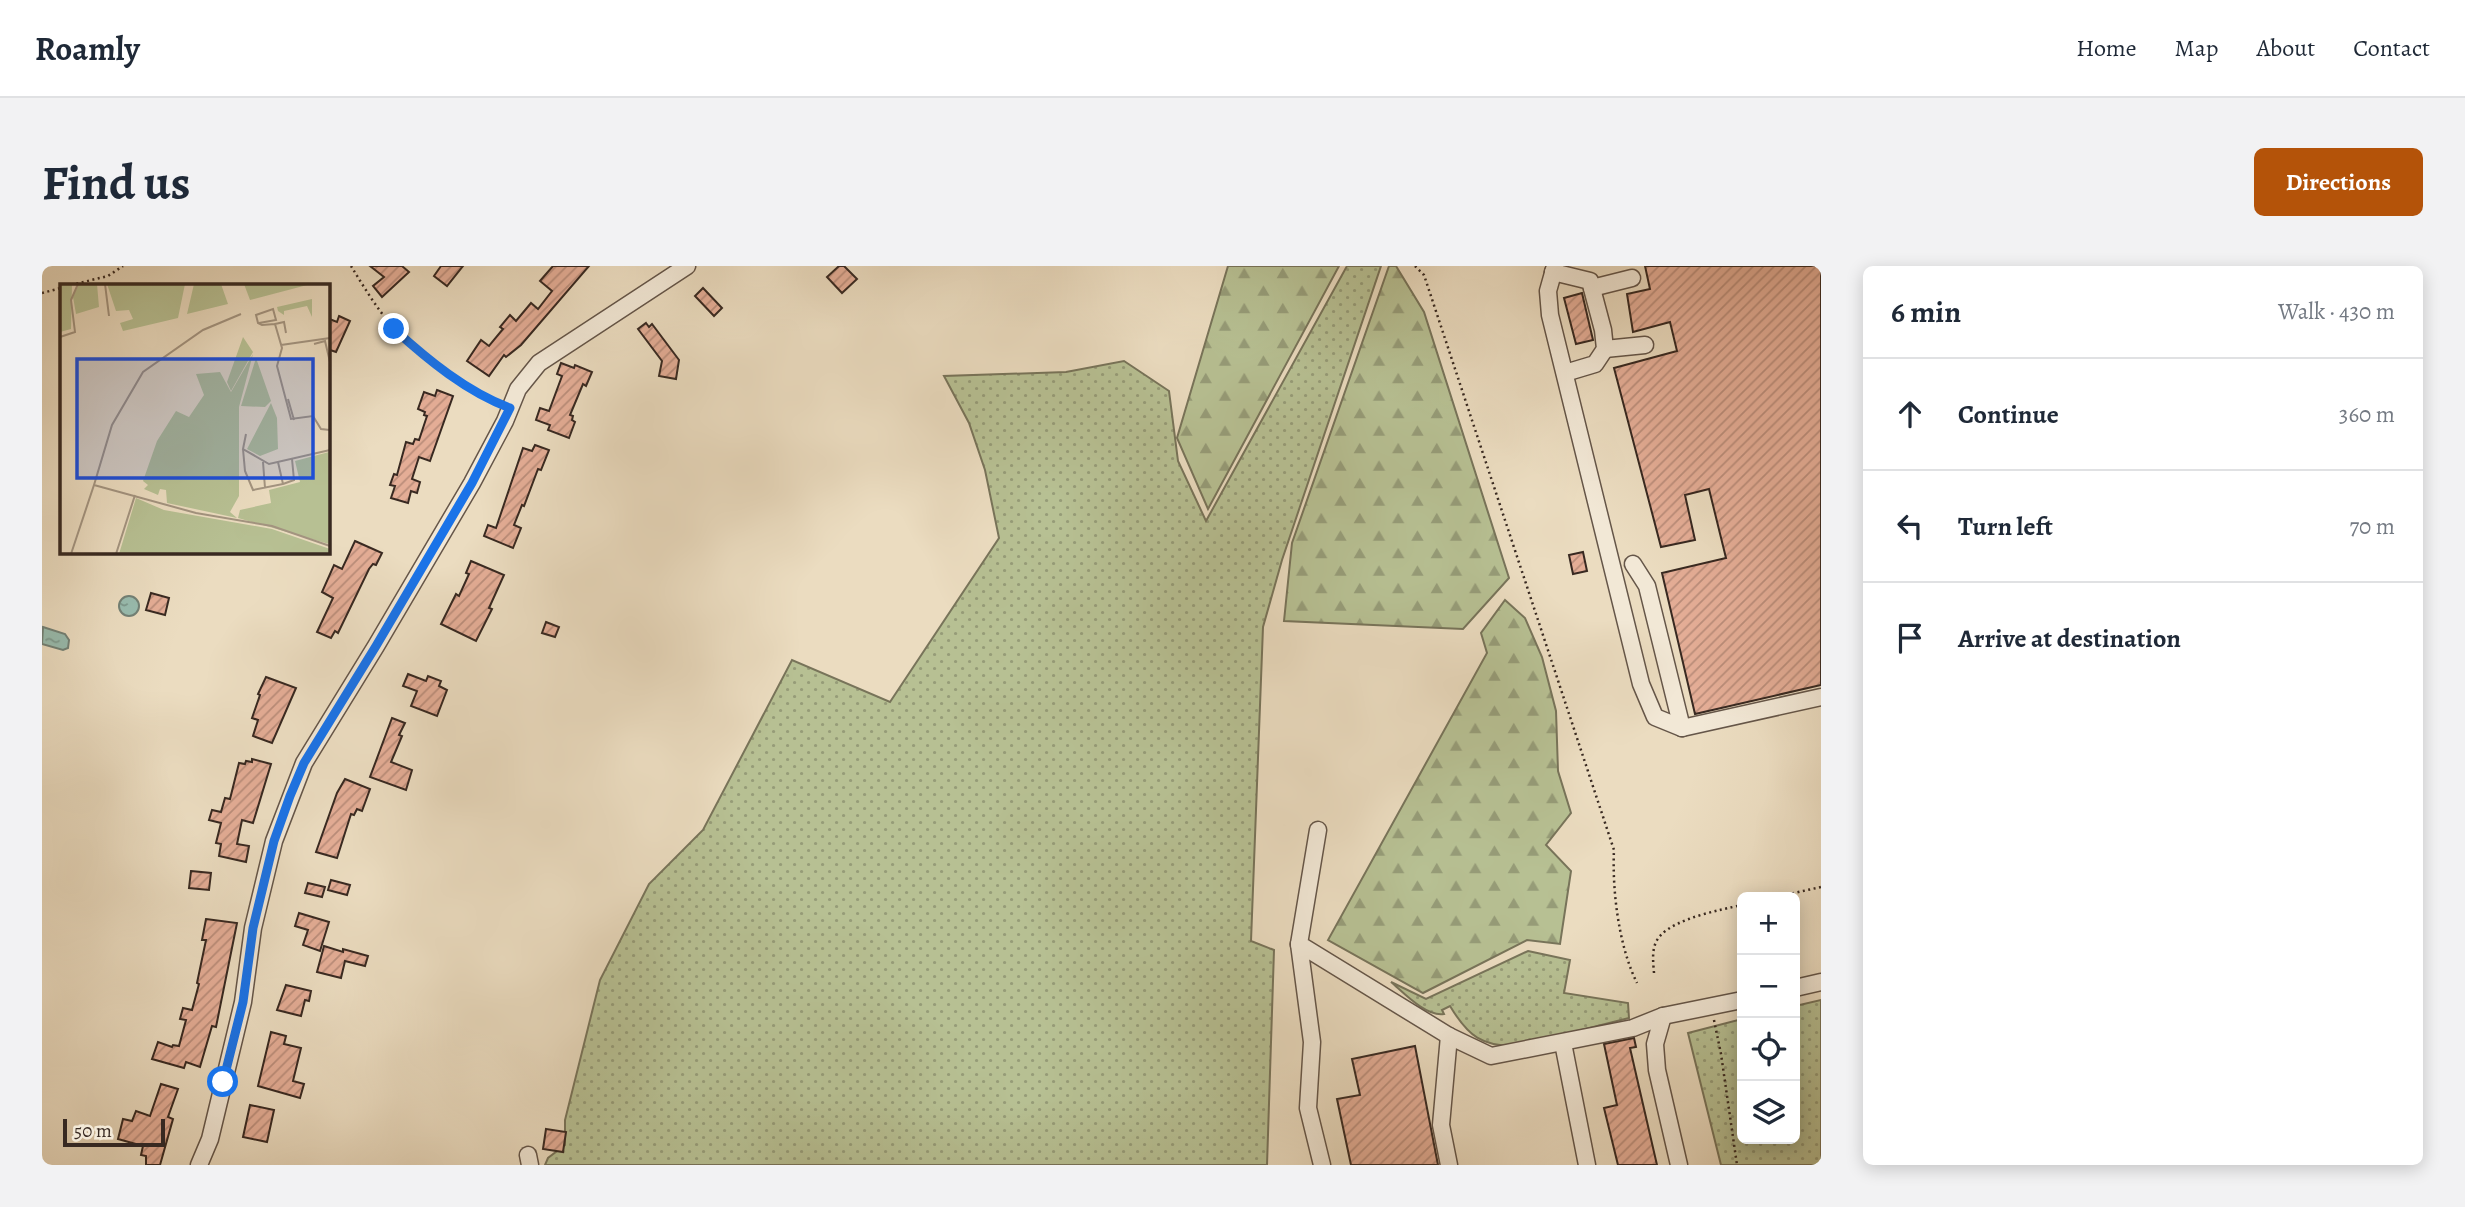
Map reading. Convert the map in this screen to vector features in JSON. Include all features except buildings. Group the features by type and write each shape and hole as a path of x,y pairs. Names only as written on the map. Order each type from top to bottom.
{"street":[{"path":"199,1165 210,1139 243,1002 253,928 274,841 304,763 472,483 518,389 539,363 687,266"},
{"path":"1565,373 1595,364 1605,349 1603,330 1590,281 1554,269 1548,291 1550,315 1641,684 1655,717 1682,729 1821,697"},
{"path":"1592,288 1632,278"},
{"path":"1605,349 1645,345"},
{"path":"1633,564 1647,586 1682,729"},
{"path":"1318,830 1299,944 1312,1042 1308,1108 1322,1165"},
{"path":"1299,944 1449,1035 1491,1056 1633,1028 1663,1016 1737,1000"},
{"path":"1800,987 1821,982"},
{"path":"1663,1016 1655,1044 1657,1070 1679,1165"},
{"path":"1449,1035 1441,1125 1449,1165"},
{"path":"1563,1043 1587,1165"}],"path":[{"path":"75,284 108,276 122,266"},
{"path":"351,266 394,329 416,349 480,395 510,408"},
{"path":"1415,266 1424,275 1614,850 1613,874 1626,962 1637,984"},
{"path":"42,293 60,288"},
{"path":"1798,892 1821,887"},
{"path":"1654,973 1652,952 1660,936 1678,925 1710,912 1737,906"},
{"path":"1711,1007 1721,1054 1737,1165"}],"green space":[{"path":"1228,266 1339,266 1208,509 1177,438"},
{"path":"1347,266 1381,266 1282,560 1263,627 1251,941 1274,950 1267,1165 545,1165 548,1158 565,1145 565,1120 600,980 649,884 703,830 792,660 890,702 999,538 985,470 969,423 944,376 1066,372 1124,361 1169,391 1178,461 1206,521"},
{"path":"1389,266 1396,266 1424,312 1509,578 1463,629 1284,621 1292,543"},
{"path":"1505,600 1525,618 1542,657 1556,711 1558,771 1571,813 1546,845 1571,871 1560,944 1527,940 1423,993 1328,940 1487,653 1481,633"},
{"path":"1528,951 1570,960 1564,993 1628,1003 1629,1018 1518,1046 1505,1046 1477,1038 1463,1025 1450,1006 1442,1010 1444,1014 1430,1012 1391,982 1426,999"},
{"path":"1821,1000 1821,1165 1721,1165 1688,1033 1737,1020 1737,1144 1800,1144 1800,1005"}],"water":[{"path":"129,596 136,599 139,606 136,613 129,616 122,613 119,606 122,599"},
{"path":"43,627 65,634 69,640 68,648 63,650 42,644"}],"route":[{"path":"223,1082 243,1002 253,928 274,841 304,763 472,483 510,408 480,395 416,349 394,329"}]}
